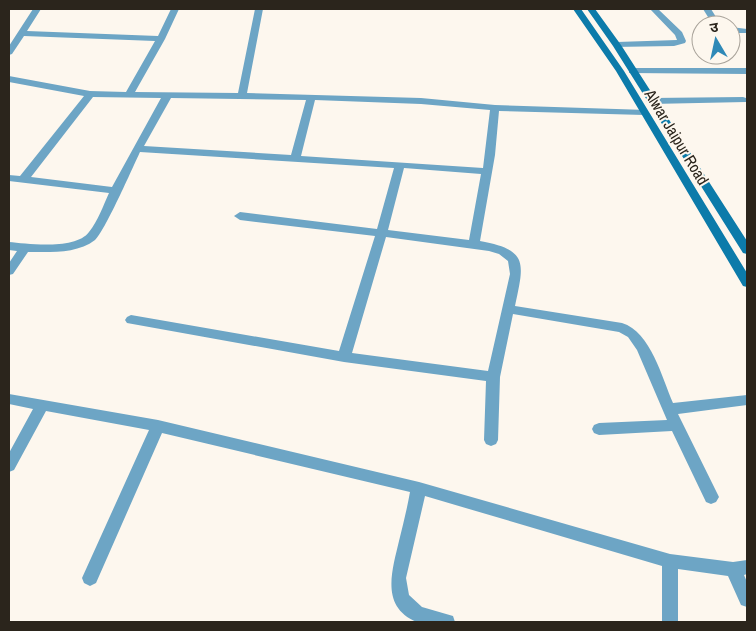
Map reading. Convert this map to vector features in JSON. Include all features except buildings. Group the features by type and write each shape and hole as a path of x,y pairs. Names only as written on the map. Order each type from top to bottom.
{"main road":[{"name":"Alwar Jaipur Road","path":"577,9 615,65 747,283"},
{"name":"Alwar Jaipur Road","path":"591,9 617,45 747,250"}],"street":[{"path":"9,52 37,9"},
{"path":"129,94 161,39 174,9"},
{"path":"242,95 259,9"},
{"path":"617,45 674,43 682,41 679,34 654,9"},
{"path":"22,33 161,39"},
{"path":"632,71 747,72"},
{"path":"9,79 90,94 311,96 421,101 495,108 644,112"},
{"path":"23,180 90,94"},
{"path":"9,246 24,248 72,247 94,236 137,149 167,96"},
{"path":"296,157 311,96"},
{"path":"651,101 743,100"},
{"path":"474,244 487,171 495,108"},
{"path":"137,149 296,157 487,171"},
{"path":"344,357 382,233 400,165"},
{"path":"9,178 117,191"},
{"path":"240,216 474,244 498,248 510,253 515,260 516,274 493,376 491,440"},
{"path":"9,271 24,248"},
{"path":"508,309 622,328 633,334 644,348 676,425 711,497"},
{"path":"132,320 344,357 493,376"},
{"path":"9,399 158,426 420,488 670,561 740,568 747,599"},
{"path":"670,409 747,400"},
{"path":"9,466 42,406"},
{"path":"599,429 676,425"},
{"path":"90,578 158,426"},
{"path":"420,488 398,578 401,599 417,614 447,622"},
{"path":"670,561 670,622"}]}
